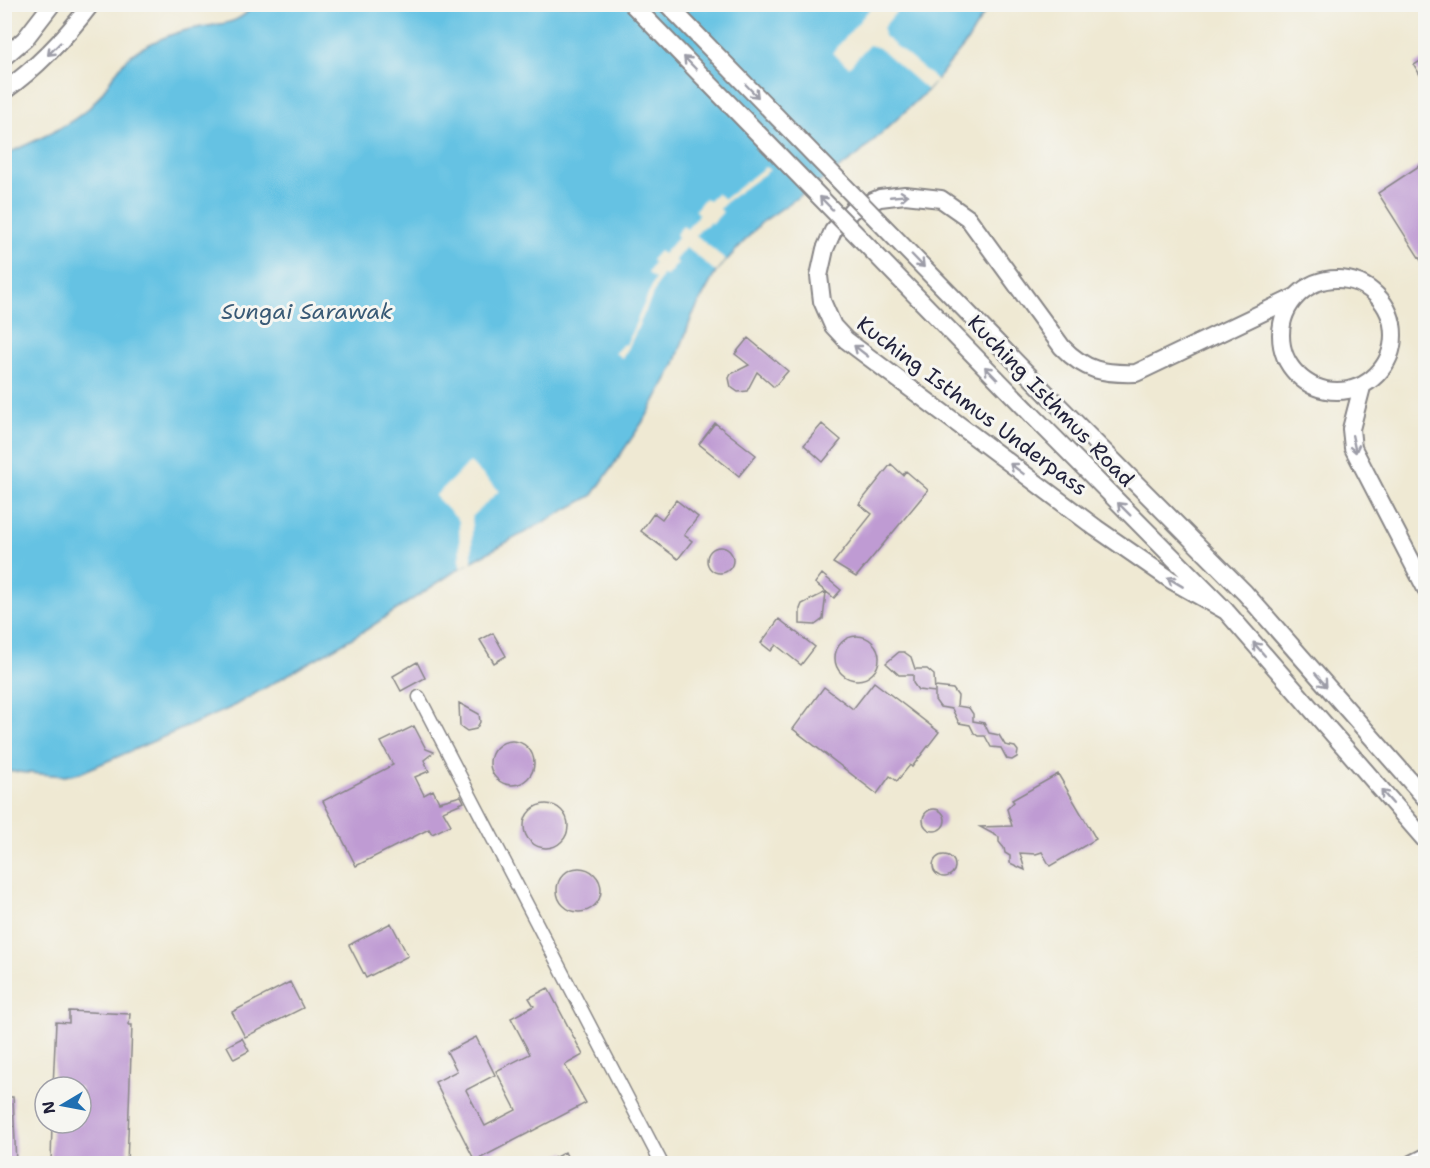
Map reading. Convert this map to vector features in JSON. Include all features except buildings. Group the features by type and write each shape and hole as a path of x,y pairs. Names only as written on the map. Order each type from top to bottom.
{"main road":[{"path":"4,57 25,39 52,4"},
{"path":"4,91 43,60 68,35 91,4"},
{"name":"Kuching Isthmus Road","path":"632,4 1226,611 1425,841"},
{"name":"Kuching Isthmus Road","path":"667,4 1048,395 1245,593 1425,799"},
{"name":"Kuching Isthmus Underpass","path":"1226,611 1171,580 1096,528 846,340 833,326 822,300 819,276 825,249 833,231 852,210 880,198 905,195 940,199 968,218 1062,348 1090,368 1111,374 1136,373 1295,297"},
{"path":"1337,278 1362,284 1382,301 1392,323 1393,341 1389,358 1380,373 1362,387 1350,391 1326,391 1301,379 1290,368 1280,339 1281,324 1295,297 1314,283 1337,278"},
{"path":"1362,387 1351,429 1353,448 1425,589"},
{"path":"1412,1164 1425,1157"}],"street":[{"path":"419,697 662,1164"}],"water":[{"name":"Sungai Sarawak","path":"253,5 989,5 967,42 927,91 857,156 761,223 716,272 692,316 674,366 646,417 593,495 460,568 366,630 230,708 80,773 65,776 5,771 5,155 70,122 89,108 118,69 140,49 182,31 235,20"}],"pier":[{"path":"874,4 902,5 883,28 884,36 937,80 927,90 879,48 869,45 849,67 832,53"},
{"path":"765,167 770,170 727,201 720,209 723,212 712,224 710,222 706,227 704,226 696,235 726,260 716,272 686,247 675,260 678,263 667,276 662,275 622,358 615,353 623,344 626,345 655,279 648,273 654,263 651,260 659,251 663,254 678,237 676,234 683,226 687,229 699,214 695,210 705,198 709,201 717,193 724,199"},
{"path":"470,462 499,491 472,517 472,562 460,568 459,521 435,496"}]}
